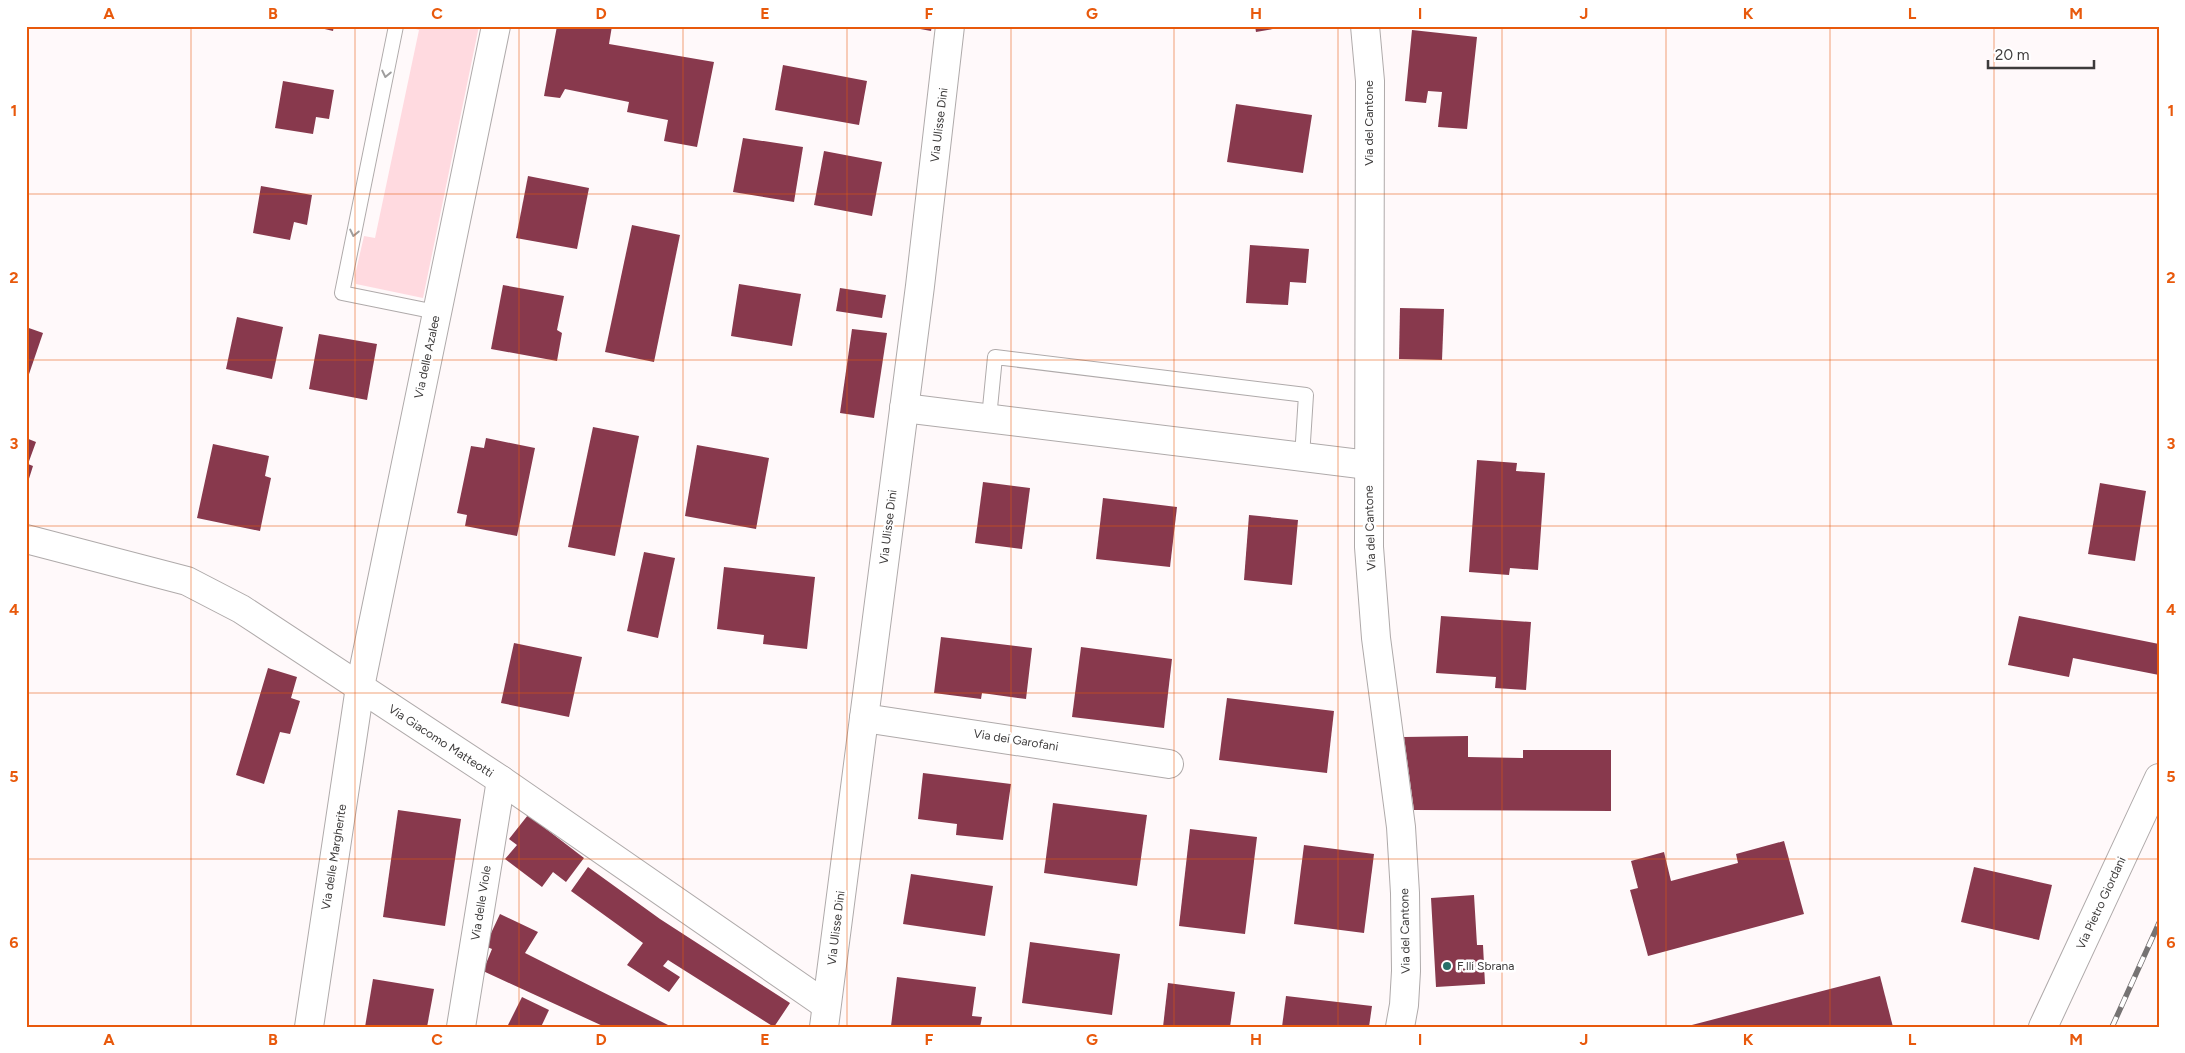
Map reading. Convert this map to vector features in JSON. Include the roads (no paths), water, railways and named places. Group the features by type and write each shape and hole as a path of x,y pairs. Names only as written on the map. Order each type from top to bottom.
{"street":[{"name":"Via delle Azalee","path":"360,687 496,26"},
{"name":"Via Ulisse Dini","path":"825,1016 904,408 950,26"},
{"name":"Via del Cantone","path":"1365,26 1370,80 1369,547 1376,638 1400,827 1405,893 1406,971 1404,1005 1400,1027"},
{"path":"904,408 1368,465"},
{"name":"Via Giacomo Matteotti","path":"26,539 186,581 242,609 502,780 825,1016"},
{"name":"Via delle Margherite","path":"308,1027 360,687"},
{"name":"Via dei Garofani","path":"864,718 1169,764"},
{"name":"Via Pietro Giordani","path":"2044,1027 2159,778"},
{"name":"Via delle Viole","path":"462,1027 502,780"}],"lane":[{"path":"396,26 342,293 436,312"},
{"path":"989,418 995,358 1306,395 1302,457"}],"railway":[{"path":"2112,1027 2159,923"}],"place":[{"name":"F.lli Sbrana","path":"1447,966"}]}
